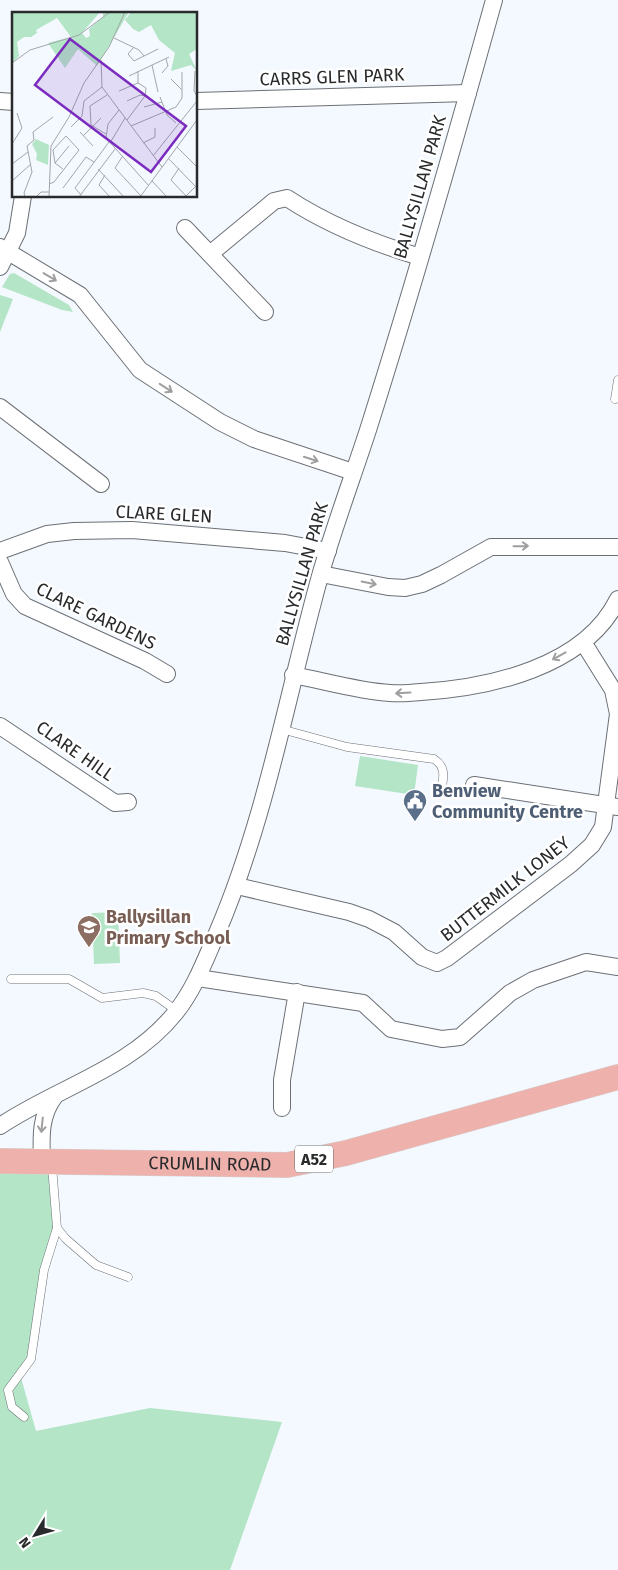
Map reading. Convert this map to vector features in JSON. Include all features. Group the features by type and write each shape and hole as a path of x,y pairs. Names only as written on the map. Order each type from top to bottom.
{"main road":[{"name":"CRUMLIN ROAD","path":"0,1161 46,1160 287,1165 346,1153 618,1077"}],"street":[{"name":"BALLYSILLAN PARK","path":"0,1126 21,1112 127,1056 155,1035 177,1011 198,978 237,886 281,729 293,675 321,574 420,258 494,0"},
{"name":"CARRS GLEN PARK","path":"198,101 468,92"},
{"path":"0,267 4,249 18,233 23,198"},
{"path":"210,254 274,200 287,198 346,231 420,258"},
{"path":"186,228 265,312"},
{"path":"4,249 80,296 140,370 220,422 254,439 353,472"},
{"path":"0,407 101,484"},
{"name":"CLARE GLEN","path":"0,551 47,534 74,531 132,530 285,543 328,551"},
{"path":"321,574 388,587 405,588 422,584 492,547 618,547"},
{"name":"CLARE GARDENS","path":"0,562 14,594 25,606 145,661 167,674"},
{"path":"293,675 391,694 440,691 483,685 518,674 555,659 583,642 603,622 618,599"},
{"name":"BUTTERMILK LONEY","path":"237,886 349,912 369,919 394,932 422,958 437,963 447,958 582,855 592,845 612,807 618,714 613,690 583,642"},
{"name":"CLARE HILL","path":"0,726 115,803 128,802"},
{"path":"474,785 612,807"},
{"path":"198,978 363,1003 391,1029 442,1039 460,1037 510,993 533,980 586,962 618,967"},
{"path":"282,1108 282,1080 296,992"},
{"path":"46,1160 41,1141 43,1117 46,1106 56,1094"}],"lane":[{"path":"615,399 618,380"},
{"path":"281,729 347,747 434,759 442,767 442,787"},
{"path":"11,980 69,979 102,998 142,993 156,996 177,1011"},
{"path":"24,1417 12,1407 8,1390 31,1359 44,1270 57,1228 46,1160"},
{"path":"57,1228 66,1239 96,1265 128,1277"}],"green space":[{"path":"14,273 69,305 73,312 62,310 2,287 10,274"},
{"path":"0,295 13,299 0,332"},
{"path":"360,756 418,765 414,795 355,786"},
{"path":"118,912 120,963 94,964 92,913"},
{"path":"0,1155 51,1160 57,1228 42,1284 31,1359 20,1374 36,1431 150,1408 282,1422 230,1570 0,1570"}],"place":[{"name":"Benview Community Centre","path":"415,822"},
{"name":"Ballysillan Primary School","path":"89,948"}]}
